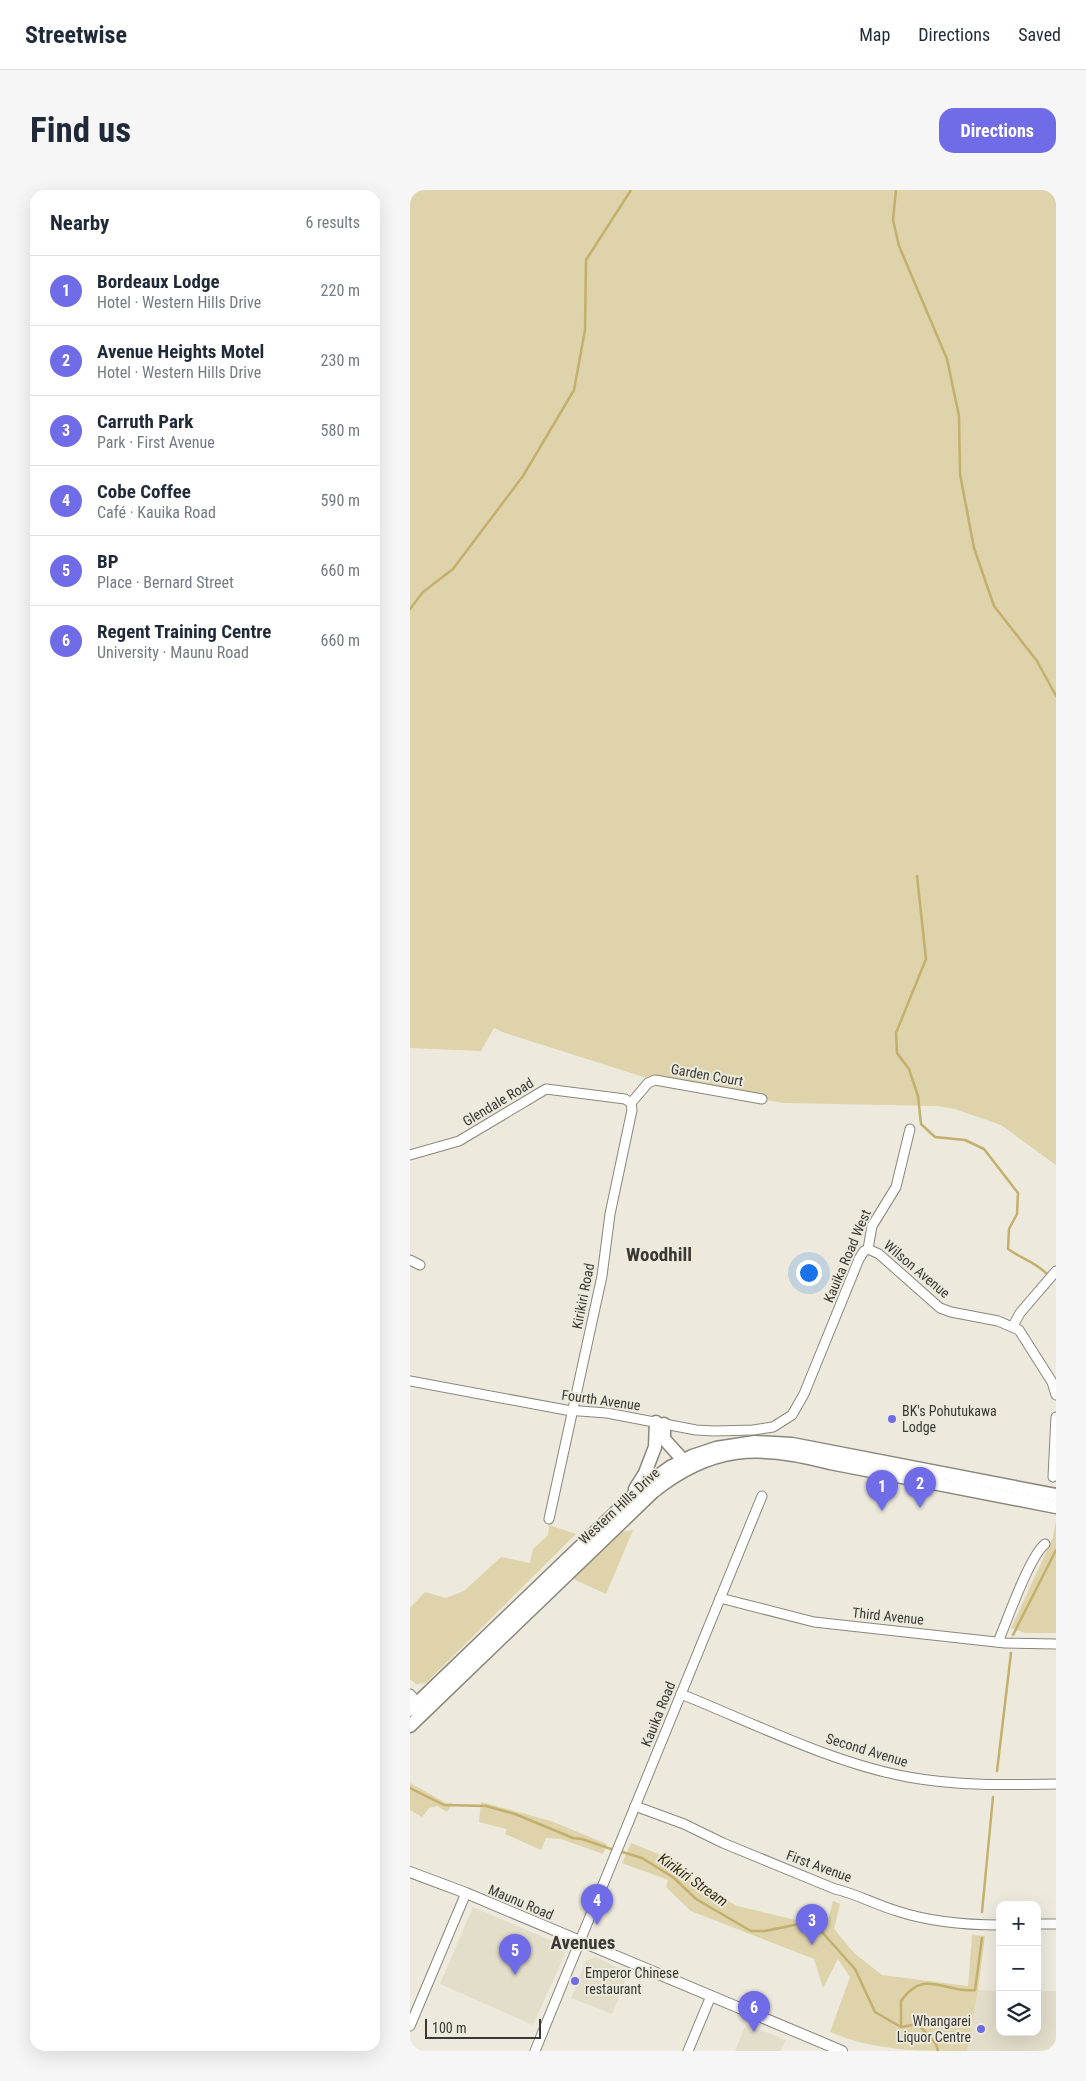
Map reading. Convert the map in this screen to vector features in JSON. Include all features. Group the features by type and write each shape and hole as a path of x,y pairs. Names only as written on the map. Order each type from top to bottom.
{"highway":[{"path":"660,1423 664,1439 683,1460"},
{"path":"632,1496 651,1458 660,1423"},
{"name":"Western Hills Drive","path":"506,1625 632,1496 656,1476 683,1460 716,1448 740,1442 778,1443 1056,1495"},
{"name":"Western Hills Drive","path":"410,1726 416,1705 653,1492 681,1471 719,1455 750,1451 800,1456 1056,1507"}],"main road":[{"name":"Maunu Road","path":"410,1872 466,1893 842,2051"}],"street":[{"name":"Garden Court","path":"631,1103 648,1083 658,1080 762,1099"},
{"name":"Glendale Road","path":"410,1155 459,1141 546,1089 625,1098 631,1103"},
{"name":"Kirikiri Road","path":"549,1519 602,1276 610,1214 632,1110 631,1103"},
{"name":"Kauika Road West","path":"788,1419 804,1394 859,1259 864,1251 868,1249 872,1226 896,1187 910,1129"},
{"name":"Wilson Avenue","path":"868,1249 879,1254 940,1308 1013,1326"},
{"path":"410,1260 420,1265"},
{"path":"1056,1271 1020,1313 1013,1326 1024,1335 1054,1380 1056,1395"},
{"name":"Fourth Avenue","path":"410,1381 696,1430 740,1431 774,1427 788,1419"},
{"path":"1053,1477 1056,1417"},
{"name":"Kauika Road","path":"535,2051 619,1840 762,1496"},
{"path":"998,1642 1030,1569 1040,1549 1045,1544"},
{"name":"Third Avenue","path":"720,1598 814,1622 998,1642 1056,1644"},
{"name":"Second Avenue","path":"681,1694 841,1759 880,1771 908,1777 972,1784 1056,1784"},
{"name":"First Avenue","path":"634,1806 684,1824 723,1843 835,1889 852,1893 898,1912 958,1924 996,1924"},
{"path":"410,2026 466,1893"},
{"path":"1041,1924 1056,1924"},
{"path":"688,2051 711,1996"}],"shaded area":[{"path":"410,190 1056,190 1056,1165 1001,1125 955,1109 937,1106 783,1103 650,1079 494,1028 481,1051 410,1048"},
{"path":"1056,1520 1056,1633 1025,1633 1011,1628 1053,1537"},
{"path":"549,1525 576,1534 426,1683 416,1684 410,1679 410,1608 425,1592 446,1598 464,1591 501,1557 530,1563 533,1549 548,1535"},
{"path":"633,1530 606,1594 573,1579 621,1532"},
{"path":"410,1783 446,1803 453,1803 447,1812 437,1806 429,1808 422,1817 410,1810"},
{"path":"481,1802 551,1821 607,1844 603,1854 561,1839 546,1838 541,1850 505,1834 507,1829 479,1822"},
{"path":"631,1843 683,1864 681,1873 737,1906 826,1927 833,1901 840,1904 834,1929 854,1953 882,1975 968,1986 972,1935 985,1936 967,2051 897,2049 863,2043 830,2032 850,1977 838,1959 823,1988 814,1959 691,1911 666,1887 668,1880 622,1863"},
{"path":"473,1907 562,1945 565,1954 533,2025 440,1984"},
{"path":"596,1957 628,1973 612,2014 571,1998 586,1961"},
{"path":"978,1990 996,1991 996,2036 1041,2036 1041,1991 1056,1991 1056,2051 967,2051"},
{"path":"746,2024 786,2040 780,2051 735,2051"}],"waterway":[{"path":"410,609 423,592 453,569 523,476 574,390 585,330 586,260 631,190"},
{"path":"896,190 893,220 899,246 947,359 959,416 960,474 974,548 994,606 1037,661 1056,696"},
{"path":"917,876 926,959 896,1033 897,1053 909,1069 918,1096 921,1124 935,1137 965,1140 984,1149 1018,1193 1017,1214 1009,1229 1008,1249 1046,1273"},
{"path":"1013,1635 1056,1550"},
{"path":"997,1771 1011,1653"},
{"name":"Kirikiri Stream","path":"410,1788 444,1805 486,1806 515,1814 573,1838 582,1839 614,1850"},
{"path":"982,1912 993,1797"},
{"name":"Kirikiri Stream","path":"619,1851 642,1858 674,1878 696,1899 751,1931 765,1931 804,1923 813,1925 822,1932 855,1969 875,2012 901,2027 918,2024 936,2044 938,2051"},
{"path":"901,2026 901,2001 918,1985 936,1984 954,1989 975,1990 982,1938"}],"place":[{"name":"BK's Pohutukawa Lodge","path":"892,1419"},
{"name":"Avenue Heights Motel","path":"920,1508"},
{"name":"Bordeaux Lodge","path":"882,1511"},
{"name":"Cobe Coffee","path":"597,1925"},
{"name":"Carruth Park","path":"812,1945"},
{"name":"BP","path":"515,1975"},
{"name":"Emperor Chinese restaurant","path":"575,1981"},
{"name":"Whangarei Liquor Centre","path":"981,2029"},
{"name":"Regent Training Centre","path":"754,2032"}],"district":[{"name":"Woodhill","path":"659,1254"},
{"name":"Avenues","path":"583,1942"}]}
